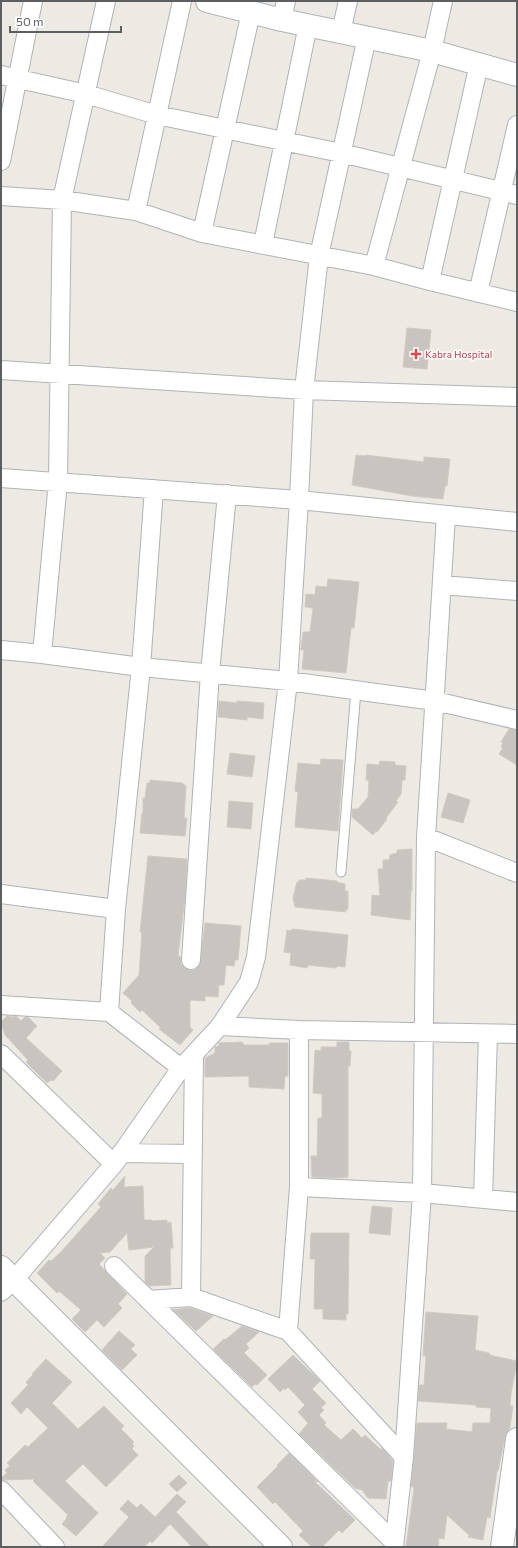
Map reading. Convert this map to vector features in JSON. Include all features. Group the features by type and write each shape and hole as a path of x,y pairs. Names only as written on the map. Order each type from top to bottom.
{"main road":[{"path":"218,2 251,12 284,11 308,25 432,51 479,64 516,71"},
{"path":"5,1280 281,1547"},
{"path":"502,1547 517,1439"}],"street":[{"path":"1,162 9,77 34,1"},
{"path":"42,654 58,481 62,200 106,1"},
{"path":"136,211 182,1"},
{"path":"341,32 348,1"},
{"path":"374,266 432,51 443,1"},
{"path":"202,233 251,12"},
{"path":"263,244 308,25"},
{"path":"5,1280 118,1158 181,1068 220,1026 248,982 256,957 288,681 304,390 320,256 367,37"},
{"path":"430,282 479,64"},
{"path":"9,77 86,94 157,114 341,153 509,194"},
{"path":"478,293 509,194 517,125"},
{"path":"1,196 62,200 136,211 202,233 374,266 430,282 517,302"},
{"path":"1,370 304,390 517,398"},
{"path":"1,478 58,481 299,500 517,522"},
{"path":"109,1012 116,909 141,666 154,489"},
{"path":"191,960 210,673 227,494"},
{"path":"394,1545 404,1457 422,1193 426,837 446,515"},
{"path":"442,584 517,591"},
{"path":"1,650 288,681 356,690 435,701 517,720"},
{"path":"426,837 517,873"},
{"path":"1,894 116,909"},
{"path":"1,1005 109,1012 181,1068"},
{"path":"220,1026 300,1030 517,1034"},
{"path":"288,1331 299,1187 300,1030"},
{"path":"483,1199 488,1034"},
{"path":"1,1054 118,1158 192,1154"},
{"path":"191,1297 194,1054"},
{"path":"299,1187 422,1193 517,1202"},
{"path":"114,1266 394,1545"},
{"path":"148,1300 191,1297 288,1331 404,1457"},
{"path":"1,1490 55,1547"}],"lane":[{"path":"341,872 356,690"}],"building":[{"path":"407,328 431,330 427,369 403,367"},
{"path":"356,455 424,462 424,457 450,459 447,486 445,486 443,499 412,496 352,485"},
{"path":"328,579 359,582 354,628 351,628 346,673 302,669 304,650 301,650 303,632 310,632 313,608 305,607 306,594 315,595 316,586 327,587"},
{"path":"219,701 264,703 263,719 247,717 247,720 218,717"},
{"path":"509,729 517,730 517,765 499,754 503,748 501,747 503,743 501,742"},
{"path":"230,753 255,756 252,777 227,774"},
{"path":"321,759 343,760 338,831 295,827 298,792 295,791 298,763 320,765"},
{"path":"380,761 395,762 395,765 406,766 405,780 402,780 401,794 396,801 398,802 386,818 387,819 373,835 352,817 352,809 358,809 368,797 369,780 366,780 367,764 379,765"},
{"path":"150,780 182,783 186,786 184,818 187,818 185,836 140,833 143,813 143,798 145,798 147,783 150,783"},
{"path":"448,793 470,800 463,823 441,817"},
{"path":"229,801 253,803 251,829 227,827"},
{"path":"412,849 410,920 371,915 372,895 380,896 378,869 383,869 383,860 389,860 390,855 397,853 397,850"},
{"path":"148,856 187,859 185,897 178,956 181,957 181,964 185,968 195,970 200,965 205,923 241,926 238,960 235,960 234,966 226,965 224,985 219,985 218,997 205,996 205,1001 190,1000 190,1027 193,1030 180,1045 159,1029 161,1028 142,1010 140,1012 131,1003 132,1001 123,993 139,975 142,932 140,932"},
{"path":"306,878 337,881 345,884 345,891 348,891 348,909 346,909 346,912 295,907 293,898 297,882 299,882 299,880 306,880"},
{"path":"292,929 348,935 345,967 337,966 336,968 308,965 307,968 290,965 291,953 284,952 287,930 291,931"},
{"path":"7,1016 16,1016 21,1021 25,1017 28,1017 37,1026 26,1038 62,1071 53,1081 51,1080 47,1083 26,1062 28,1060 5,1035 1,1022"},
{"path":"242,1042 244,1045 288,1043 288,1076 285,1076 284,1089 249,1087 249,1076 205,1077 205,1058 215,1053 215,1047 219,1046 219,1043"},
{"path":"337,1042 349,1042 349,1051 351,1051 350,1066 348,1066 348,1177 312,1177 311,1156 317,1156 318,1118 322,1118 322,1094 313,1093 315,1050 321,1051 321,1047 337,1047"},
{"path":"125,1176 124,1187 143,1186 144,1220 167,1220 167,1223 171,1222 173,1248 170,1248 171,1285 149,1286 145,1282 145,1256 154,1247 129,1250 127,1233 110,1252 100,1253 105,1258 99,1264 127,1294 118,1304 122,1308 104,1327 97,1320 85,1332 72,1319 81,1310 59,1291 57,1293 37,1273 49,1260 51,1261 60,1253 101,1207 98,1204 111,1188 113,1190"},
{"path":"372,1206 392,1208 390,1235 369,1233"},
{"path":"311,1233 349,1233 348,1314 346,1314 346,1320 323,1319 323,1309 314,1309 315,1259 310,1259"},
{"path":"187,1308 213,1316 196,1331 173,1310"},
{"path":"426,1312 478,1316 475,1350 489,1353 493,1356 517,1361 511,1394 510,1406 513,1406 510,1427 505,1437 497,1471 490,1518 487,1517 483,1540 468,1537 469,1535 447,1515 444,1539 439,1538 438,1547 406,1547 414,1488 411,1486 417,1423 447,1423 446,1429 472,1432 473,1423 490,1423 491,1408 476,1407 476,1405 418,1401 419,1385 424,1385 426,1356 423,1356"},
{"path":"242,1326 259,1332 246,1344 249,1348 244,1353 267,1375 257,1385 255,1384 252,1387 213,1349"},
{"path":"119,1331 135,1345 131,1349 137,1355 122,1370 102,1350"},
{"path":"293,1355 320,1381 312,1389 326,1403 321,1408 324,1410 319,1415 326,1423 324,1425 341,1440 353,1429 362,1438 365,1435 380,1449 383,1449 393,1461 391,1481 388,1481 386,1499 368,1498 362,1490 355,1488 299,1434 308,1423 298,1412 305,1405 288,1387 285,1390 284,1388 280,1392 268,1379"},
{"path":"46,1359 72,1382 52,1403 78,1429 104,1406 124,1426 121,1429 134,1442 132,1444 134,1446 132,1449 138,1455 106,1487 83,1464 65,1481 98,1513 76,1536 62,1524 68,1515 33,1481 35,1479 1,1480 1,1478 7,1473 5,1470 10,1466 7,1463 25,1445 28,1447 48,1428 27,1407 21,1414 11,1403 28,1385 26,1382"},
{"path":"289,1453 318,1482 314,1481 355,1520 342,1533 339,1530 322,1547 312,1547 299,1535 303,1531 275,1502 273,1504 257,1487"},
{"path":"179,1475 187,1483 177,1492 169,1484"},
{"path":"177,1494 186,1502 176,1512 210,1547 192,1547 170,1524 152,1543 150,1541 144,1547 102,1547 129,1517 120,1509 128,1500 137,1508 141,1504 155,1517"}],"place":[{"name":"Kabra Hospital","path":"416,354"}]}
